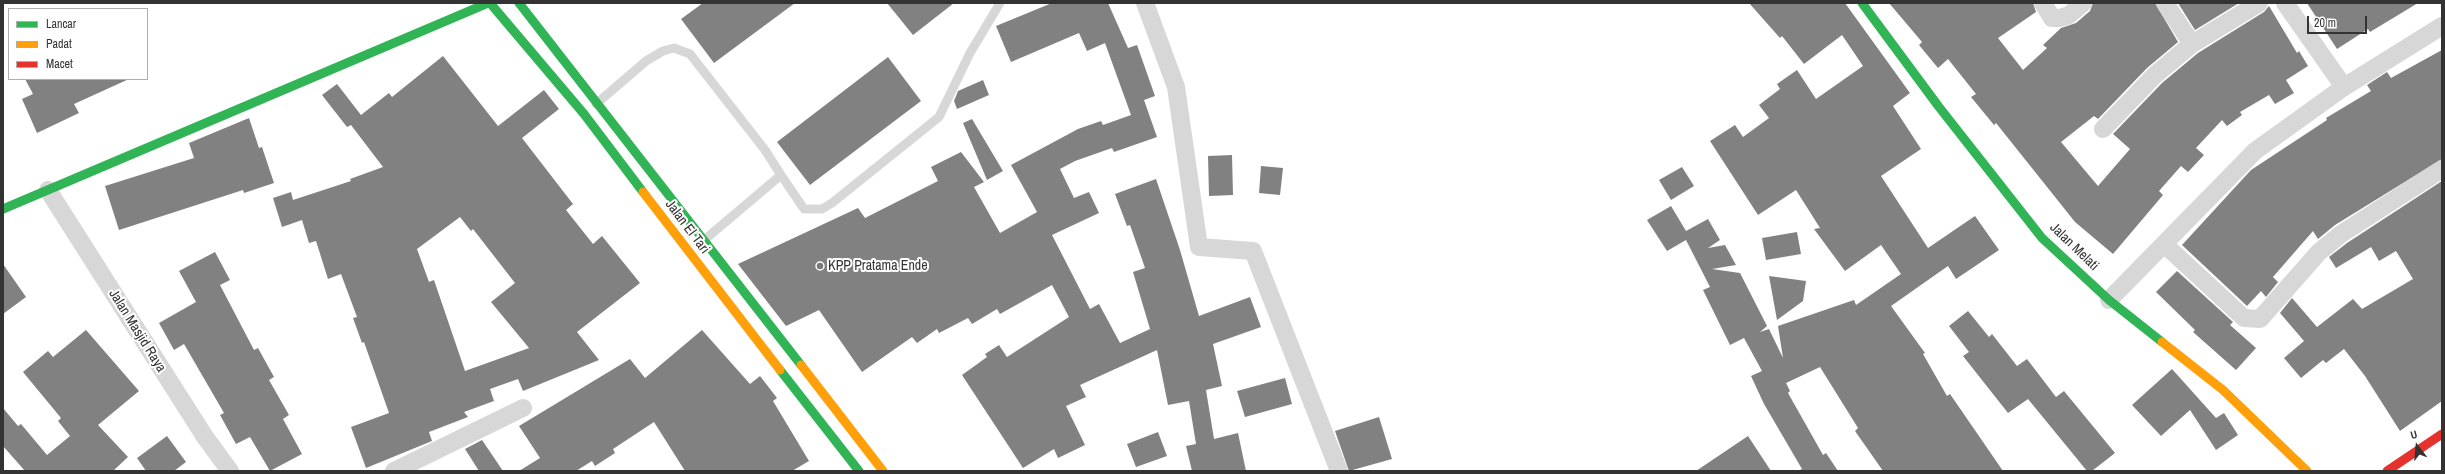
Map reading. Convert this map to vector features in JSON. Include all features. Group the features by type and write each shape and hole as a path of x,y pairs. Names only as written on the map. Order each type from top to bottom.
{"main road":[{"path":"3,209 489,3"},
{"name":"Jalan El Tari","path":"489,3 584,114 694,259 859,471"},
{"name":"Jalan El Tari","path":"519,3 596,104 883,471"},
{"name":"Jalan Melati","path":"1862,3 1939,107 2042,238 2109,300 2223,390 2307,471"},
{"path":"2387,471 2442,434"}],"street":[{"path":"1145,3 1176,87 1198,247 1253,251 1339,471"},
{"path":"2043,3 2052,18 2060,18 2069,14 2083,3"},
{"path":"2165,3 2192,44"},
{"path":"2103,129 2155,75 2192,44 2259,3"},
{"path":"2285,3 2344,87"},
{"path":"2109,300 2256,151 2344,87 2442,26"},
{"path":"2164,244 2244,318 2260,320 2319,252 2341,234 2442,169"},
{"name":"Jalan Masjid Raya","path":"48,190 205,437 230,471"},
{"path":"394,471 523,408"}],"lane":[{"path":"596,104 646,61 663,51 674,48 690,54 765,150 804,209 822,209 832,203 939,117 970,53 994,10 1000,3"},
{"path":"703,241 781,175"}],"building":[{"path":"703,3 795,3 714,63 681,19"},
{"path":"887,3 954,3 913,35"},
{"path":"1052,3 1108,3 1128,48 1137,45 1155,96 1144,100 1157,137 1114,152 1112,148 1075,161 1060,169 1074,198 1089,192 1099,213 1052,235 1090,309 1099,304 1120,343 1150,329 1133,272 1145,268 1130,225 1127,226 1115,194 1156,179 1180,250 1199,316 1250,297 1261,327 1213,344 1222,386 1206,390 1214,439 1238,433 1246,471 1192,471 1186,446 1196,444 1189,401 1168,405 1157,350 1080,385 1086,397 1066,406 1085,445 1058,458 1054,449 1023,468 962,375 987,357 985,354 999,345 1007,357 1069,317 1052,285 1000,314 997,309 972,324 968,318 939,333 937,329 917,343 912,337 862,372 819,310 786,326 738,264 858,208 865,218 938,181 931,167 961,152 984,182 974,187 1000,233 1037,212 1011,165 1078,129 1101,121 1103,125 1131,115 1105,43 1087,51 1079,33 1011,62 996,26"},
{"path":"1749,3 1845,3 1910,93 1893,106 1921,149 1881,176 1928,248 1975,216 1999,250 1956,279 1948,266 1891,306 1925,353 1923,354 1947,396 1950,394 2003,471 1883,471 1855,431 1858,428 1820,367 1786,383 1790,391 1788,393 1823,455 1826,453 1838,471 1798,471 1802,469 1764,404 1751,376 1762,371 1744,338 1730,345 1703,290 1710,287 1686,240 1667,251 1647,220 1671,206 1686,231 1708,219 1720,240 1708,248 1725,245 1736,265 1712,269 1740,273 1767,326 1760,332 1769,329 1783,358 1778,326 1854,300 1856,305 1901,274 1881,245 1845,271 1814,229 1820,228 1796,190 1758,215 1710,141 1735,125 1743,137 1769,118 1759,105 1780,89 1777,84 1797,70 1816,99 1863,66 1842,35 1804,64 1782,36 1780,38"},
{"path":"1889,3 2033,3 2036,12 1998,38 2023,70 2047,48 2043,45 2061,28 2076,23 2090,11 2093,3 2155,3 2178,42 2147,68 2098,119 2094,116 2061,142 2098,186 2130,149 2113,134 2162,83 2198,53 2264,12 2269,6 2297,53 2299,51 2308,66 2286,80 2294,93 2275,104 2269,95 2240,112 2242,115 2227,126 2222,120 2196,148 2204,155 2188,172 2181,166 2159,191 2163,195 2113,254 2075,222 1996,123 1994,125 1971,97 1976,94 1948,59 1938,68 1919,45 1922,42"},
{"path":"2178,3 2239,3 2195,30"},
{"path":"2307,3 2418,3 2370,32 2368,29 2337,49"},
{"path":"2442,50 2442,159 2335,225 2318,239 2313,231 2273,277 2278,282 2266,297 2261,291 2247,306 2182,245 2251,170 2327,120 2326,118 2371,91 2367,85 2387,72 2391,78"},
{"path":"443,56 498,126 544,90 559,109 522,138 573,204 566,210 593,244 602,236 640,283 577,332 599,360 523,391 518,379 490,389 494,401 464,412 468,417 429,432 432,441 366,468 351,427 389,413 364,342 362,343 353,318 357,317 341,274 328,279 316,241 309,243 302,220 282,227 273,198 291,192 293,200 351,181 350,179 383,167 351,125 347,127 322,95 337,84 361,115 389,93 392,97","holes":["460,217 471,231 473,229 515,283 491,302 529,348 465,371 434,280 429,282 417,249"]},
{"path":"888,57 921,101 810,185 777,142"},
{"path":"26,80 127,80 74,104 79,113 37,133 22,99 33,94"},
{"path":"983,80 989,95 957,109 954,101 958,91"},
{"path":"249,118 259,148 262,147 274,183 244,193 243,190 119,230 105,186 194,158 189,143"},
{"path":"972,119 1003,171 987,180 963,123"},
{"path":"1232,155 1233,195 1209,196 1208,156"},
{"path":"1261,166 1283,168 1280,195 1259,193"},
{"path":"1682,167 1694,186 1671,200 1659,180"},
{"path":"2442,181 2442,401 2400,431 2365,376 2344,349 2326,363 2323,360 2301,378 2284,358 2304,341 2280,313 2292,298 2317,327 2353,299 2362,309 2413,279 2396,251 2379,261 2371,247 2336,268 2329,257 2347,243"},
{"path":"1797,232 1801,254 1766,260 1762,238"},
{"path":"215,252 230,280 220,285 254,350 258,348 274,377 269,380 289,415 283,419 302,454 270,471 250,437 236,444 220,415 224,413 184,344 174,350 159,323 196,302 179,271"},
{"path":"3,264 26,297 3,314"},
{"path":"2177,271 2233,322 2230,325 2256,348 2236,370 2193,332 2195,330 2156,292"},
{"path":"1769,276 1806,281 1803,301 1777,320"},
{"path":"1968,311 1989,337 1992,334 2017,366 2027,359 2056,397 2064,391 2115,453 2092,471 2087,471 2028,399 2008,413 1963,356 1969,352 1949,326"},
{"path":"86,330 139,391 98,425 128,457 113,471 25,471 3,446 3,408 18,426 21,424 47,455 70,436 58,421 61,418 23,372 48,351 53,357"},
{"path":"702,330 750,384 760,376 777,398 773,401 809,461 792,471 685,471 654,422 613,449 615,453 595,466 592,461 576,471 519,471 540,458 519,426 630,359 645,378"},
{"path":"2172,369 2216,418 2224,413 2238,435 2216,450 2190,410 2161,436 2132,405"},
{"path":"1285,378 1292,404 1245,417 1237,391"},
{"path":"1379,417 1392,459 1349,471 1335,431"},
{"path":"1158,432 1167,456 1136,467 1127,444"},
{"path":"167,436 186,462 174,471 146,471 137,458"},
{"path":"1748,436 1771,471 1696,471"},
{"path":"482,440 503,471 479,471 465,449"}],"traffic: fast":[{"path":"3,209 488,3"},
{"path":"490,3 584,114 643,192"},
{"path":"519,3 801,365"},
{"path":"1862,3 1939,107 2042,238 2109,300 2162,342"},
{"path":"780,370 859,471"}],"traffic: slow":[{"path":"643,192 780,370"},
{"path":"2162,342 2223,390 2307,471"},
{"path":"801,365 883,471"}],"traffic: jam":[{"path":"2387,471 2442,434"}],"place":[{"name":"KPP Pratama Ende","path":"820,266"}]}
